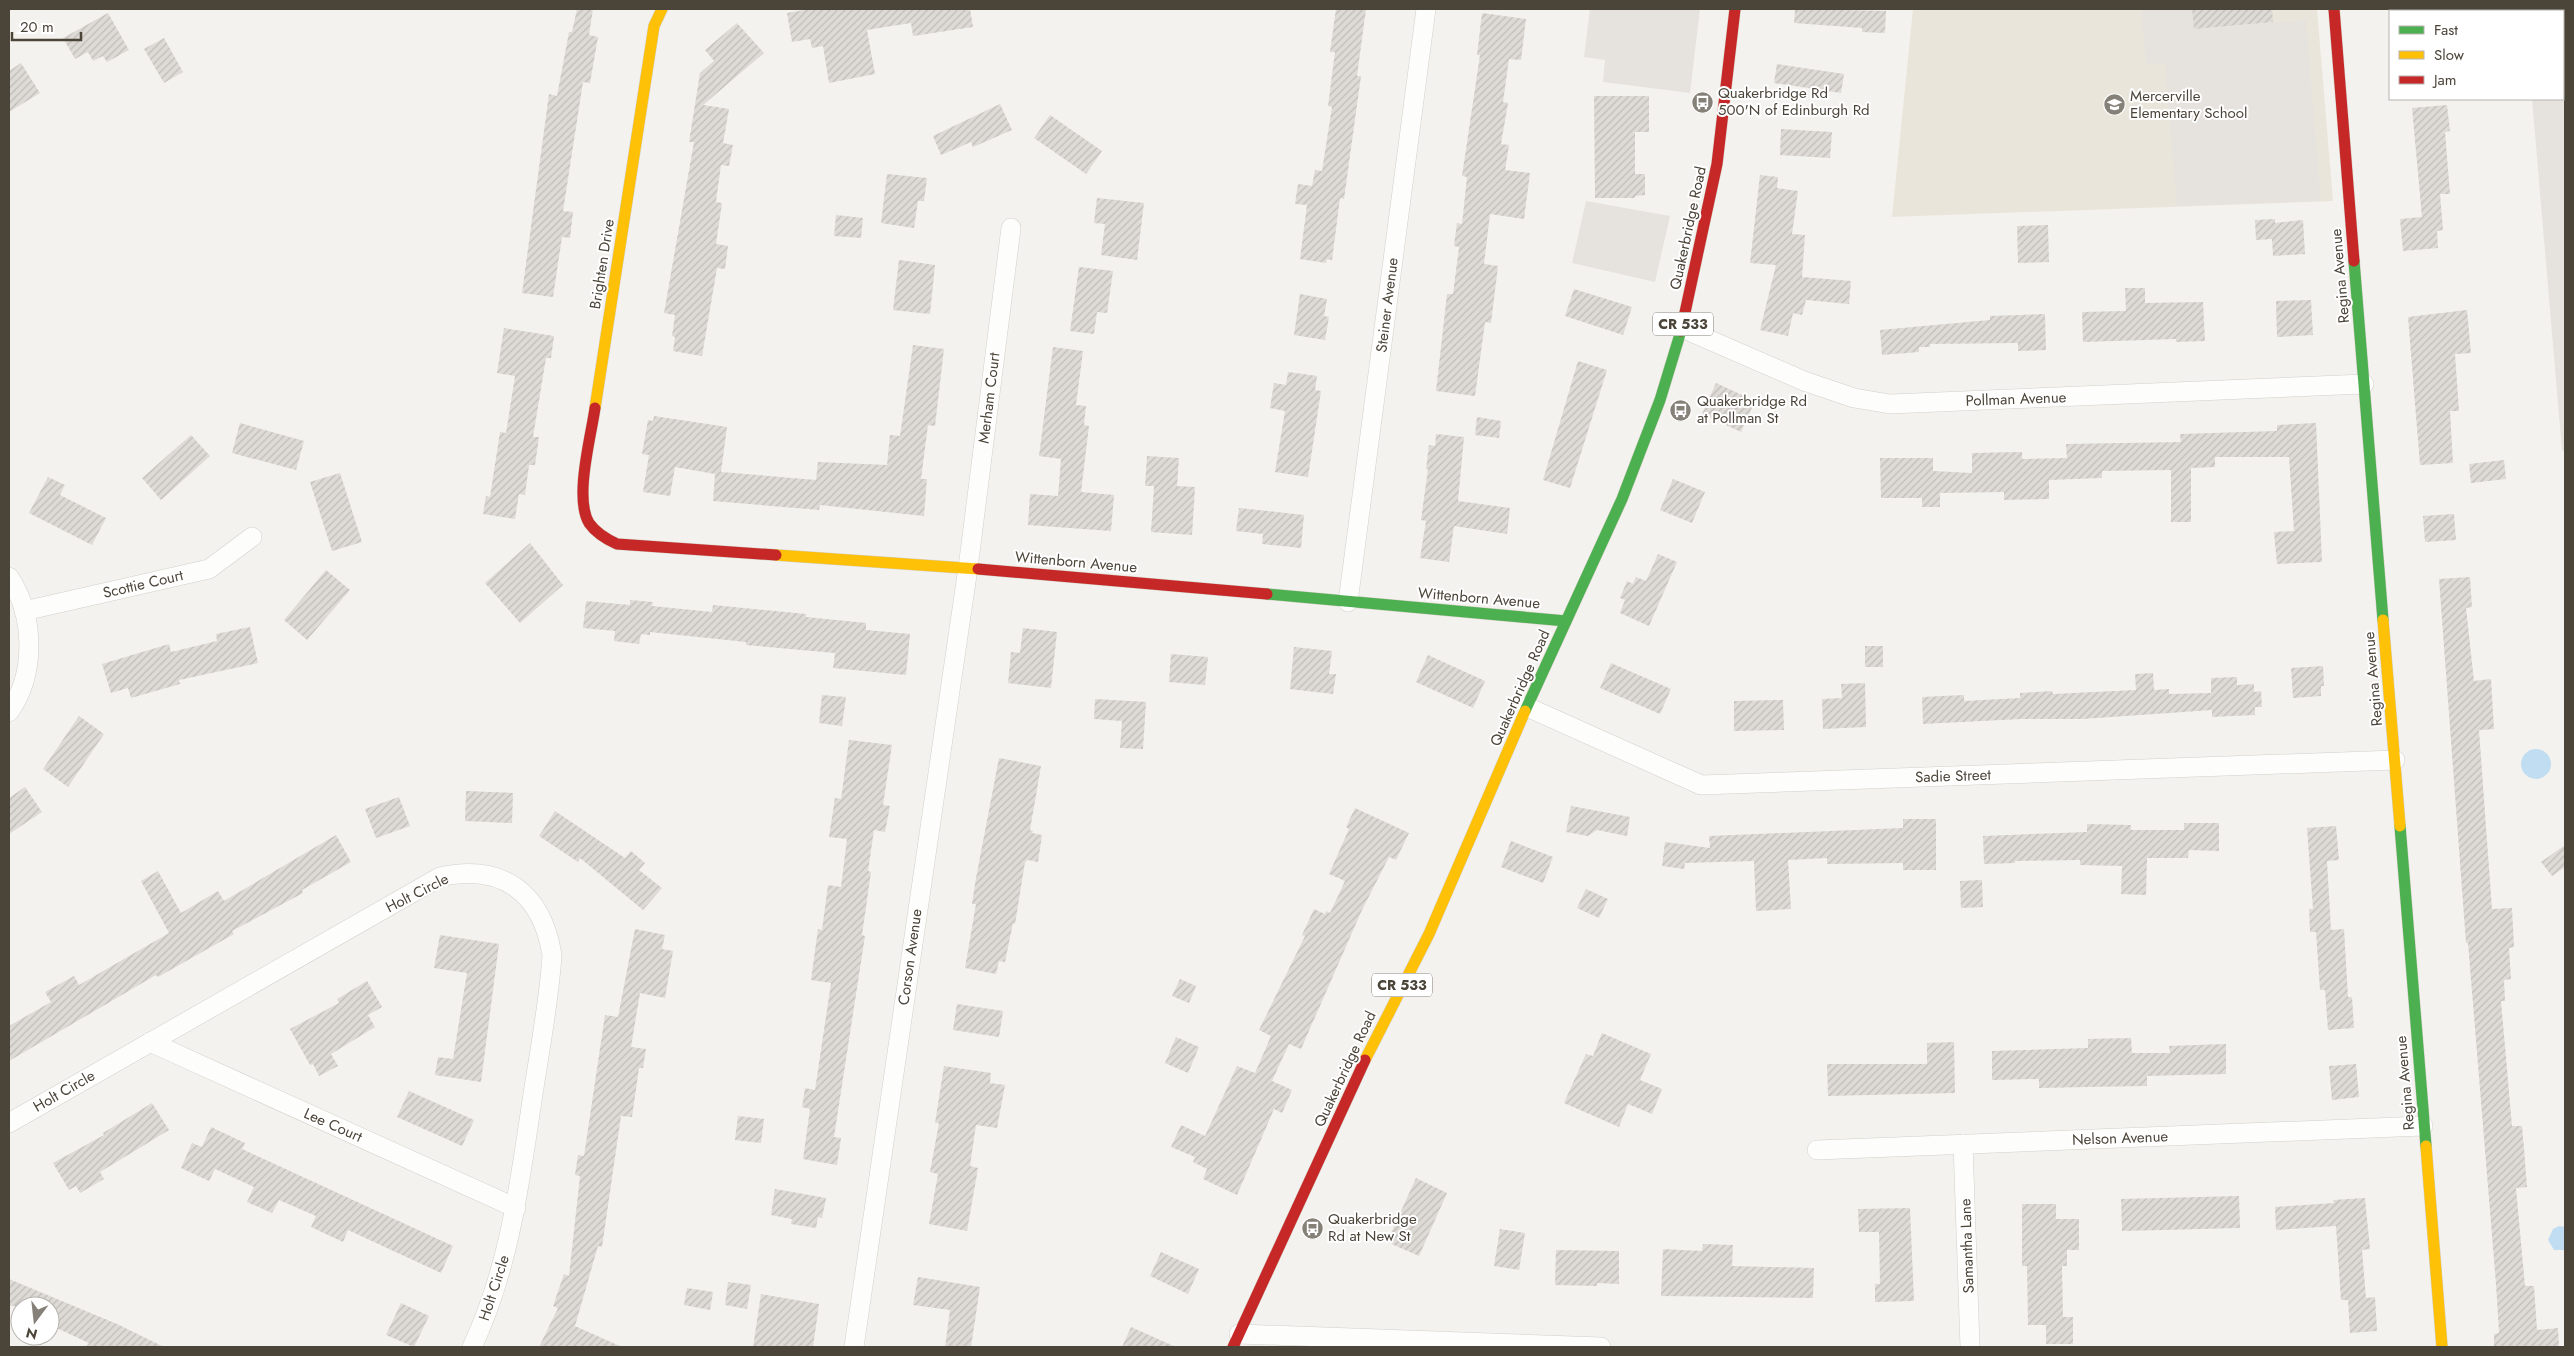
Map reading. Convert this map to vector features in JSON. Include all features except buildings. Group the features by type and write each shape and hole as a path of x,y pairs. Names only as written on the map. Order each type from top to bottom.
{"street":[{"name":"Brighten Drive","path":"589,524 582,506 583,490 654,26 662,9"},
{"name":"Steiner Avenue","path":"1348,602 1426,9"},
{"name":"Quakerbridge Road","path":"1236,1340 1378,1032 1429,934 1566,621 1622,499 1660,400 1682,328 1717,164 1736,9"},
{"name":"Regina Avenue","path":"2334,9 2442,1347"},
{"name":"Merham Court","path":"968,568 1011,228"},
{"name":"Pollman Avenue","path":"1682,328 1804,381 1854,398 1890,404 2364,384"},
{"name":"Wittenborn Avenue","path":"589,524 600,537 617,544 968,568 1566,621"},
{"name":"Scottie Court","path":"24,610 209,569 252,537"},
{"name":"Corson Avenue","path":"854,1347 968,568"},
{"path":"9,577 24,610 29,654 24,682 9,712"},
{"name":"Sadie Street","path":"1528,707 1702,785 2394,760"},
{"name":"Holt Circle","path":"9,1123 440,877 460,873 482,874 503,880 522,891 538,910 548,931 552,955 516,1208 504,1259 483,1325 472,1347"},
{"name":"Lee Court","path":"150,1042 516,1208"},
{"name":"Nelson Avenue","path":"1817,1150 2423,1126"},
{"name":"Samantha Lane","path":"1963,1144 1970,1347"},
{"path":"1236,1340 1601,1347"}],"shaded area":[{"path":"1590,9 1700,9 1690,93 1603,82 1605,60 1584,57"},
{"name":"Mercerville Elementary School","path":"1913,9 2317,9 2333,201 1892,217"},
{"path":"2141,9 2192,9 2194,29 2306,20 2321,201 2177,206 2165,64 2146,65"},
{"path":"2565,9 2565,450 2562,451 2532,100 2564,100 2564,10 2525,10"},
{"path":"1586,201 1670,216 1655,282 1572,263"}],"water":[{"path":"2536,749 2547,753 2551,764 2547,775 2536,779 2525,775 2521,764 2525,753"},
{"path":"2559,1226 2565,1227 2565,1250 2554,1250 2548,1240 2553,1229"}],"traffic: fast":[{"path":"2354,261 2383,620"},
{"path":"1525,711 1622,499 1660,400 1681,331"},
{"path":"1267,594 1566,621"},
{"path":"2400,826 2426,1146"}],"traffic: slow":[{"path":"595,408 654,26 662,9"},
{"path":"776,555 978,569"},
{"path":"2383,620 2400,826"},
{"path":"1365,1060 1429,934 1525,711"},
{"path":"2426,1146 2442,1347"}],"traffic: jam":[{"path":"1681,331 1717,164 1735,9"},
{"path":"2334,9 2354,261"},
{"path":"595,408 585,467 583,499 589,523 598,533 617,544 776,555"},
{"path":"978,569 1267,594"},
{"path":"1233,1347 1365,1060"}],"place":[{"name":"Quakerbridge Rd 500'N of Edinburgh Rd","path":"1702,102"},
{"name":"Mercerville Elementary School","path":"2114,105"},
{"name":"Quakerbridge Rd at Pollman St","path":"1681,410"},
{"name":"Quakerbridge Rd at New St","path":"1312,1228"}]}
